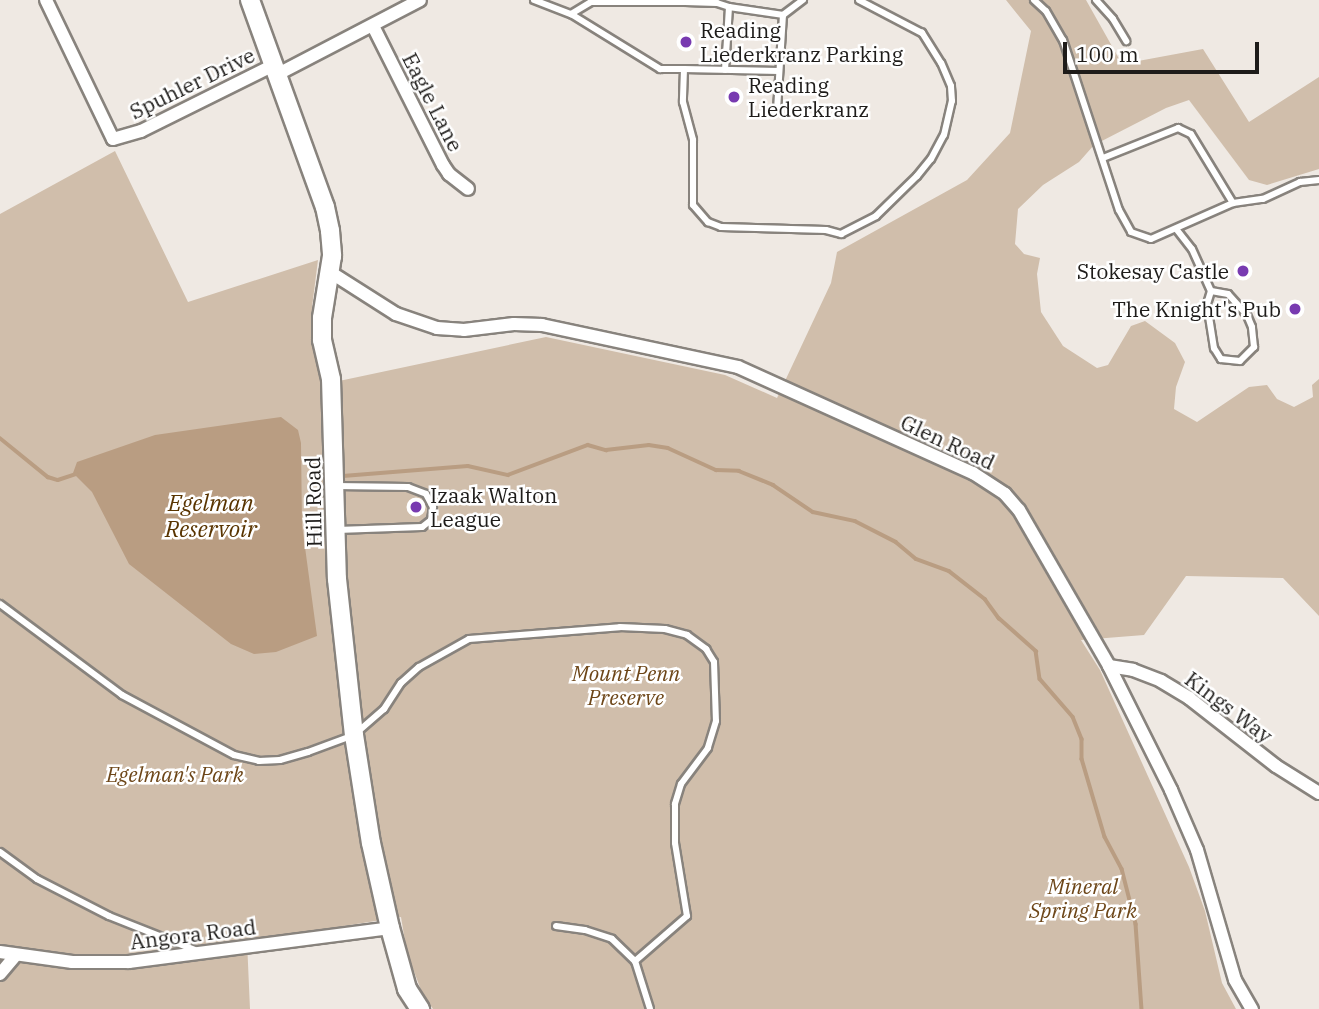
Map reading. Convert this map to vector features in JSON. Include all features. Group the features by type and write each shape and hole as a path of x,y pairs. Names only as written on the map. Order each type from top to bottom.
{"street":[{"name":"Spuhler Drive","path":"46,0 113,139 141,131 276,69"},
{"name":"Hill Road","path":"250,0 325,207 332,256 322,318 322,340 331,379 337,579 354,735 373,853 390,928 407,989 420,1009"},
{"path":"276,69 373,26 421,0"},
{"name":"Eagle Lane","path":"373,26 443,165 449,174 468,189"},
{"name":"Glen Road","path":"330,272 390,310 413,322 437,328 464,330 514,324 542,326 738,368 973,473 1006,494 1019,510 1109,666 1198,850 1235,980 1252,1009"},
{"name":"Kings Way","path":"1109,666 1133,670 1161,681 1189,698 1276,766 1319,793"},
{"name":"Angora Road","path":"0,952 15,956 94,963 204,954 390,928"},
{"path":"0,974 15,956"}],"lane":[{"path":"534,0 571,14 660,69 779,71"},
{"path":"571,14 591,2 696,2 782,15 803,0"},
{"path":"684,69 683,102 693,140 693,205 698,215 721,228 826,230 841,234 855,229 876,216 895,199 931,159 944,135 952,101 951,86 941,63 922,33 859,0"},
{"path":"1034,0 1046,11 1063,40 1119,210 1131,232 1151,239 1177,230 1233,203 1263,199 1300,182 1319,180"},
{"path":"1096,0 1113,19 1126,41"},
{"path":"725,70 729,7"},
{"path":"777,110 782,15"},
{"path":"1103,158 1178,128 1191,134 1233,203"},
{"path":"1177,230 1192,249 1211,291 1207,303 1214,348 1221,359 1240,361 1254,347 1252,327 1247,315 1228,294 1211,291"},
{"path":"335,530 422,527 430,520 433,507 426,494 408,487 336,486"},
{"path":"0,604 122,695 234,755 259,761 279,760 354,735 384,709 401,683 419,667 469,639 621,627 666,629 687,635 706,649 714,662 713,737 681,784 675,804 675,843 687,916 635,961"},
{"path":"0,852 37,879 108,916 204,954"},
{"path":"556,926 585,930 612,939 635,961 650,1009"}],"green space":[{"name":"Mount Penn Preserve","path":"1006,0 1086,0 1122,64 1203,49 1249,122 1319,77 1319,169 1267,185 1249,180 1189,100 1166,108 1094,145 1079,162 1043,185 1018,209 1015,244 1024,254 1040,258 1037,274 1041,312 1063,346 1097,368 1108,365 1131,326 1145,321 1175,343 1185,362 1176,387 1174,409 1197,422 1249,387 1267,385 1277,399 1294,407 1313,397 1312,385 1319,379 1319,616 1283,578 1186,576 1144,635 1081,640 1100,670 1189,867 1205,911 1222,983 1236,1009 433,1009 421,990 407,953 401,917 247,941 250,1009 0,1009 0,214 115,151 188,302 318,260 312,307 320,380 339,381 546,337 725,375 777,398 831,283 837,252 967,180 1010,133 1031,31"}],"water":[{"name":"Egelman Reservoir","path":"281,417 298,430 301,443 302,525 317,636 276,652 254,654 231,644 129,564 92,492 73,473 77,462 155,435"}],"waterway":[{"path":"0,438 48,477 58,480 76,474"},
{"path":"343,476 468,466 508,475 588,445 606,450 649,445 668,448 716,470 739,471 773,485 813,512 855,521 896,542 916,559 949,571 985,599 999,618 1036,651 1040,679 1073,717 1082,739 1082,759 1105,837 1122,869 1136,924 1142,1009"}],"place":[{"name":"Reading Liederkranz Parking","path":"686,42"},
{"name":"Reading Liederkranz","path":"734,97"},
{"name":"Stokesay Castle","path":"1243,271"},
{"name":"The Knight's Pub","path":"1295,309"},
{"name":"Izaak Walton League","path":"416,507"}],"park label":[{"name":"Egelman's Park","path":"175,774"},
{"name":"Mineral Spring Park","path":"1083,898"}]}
